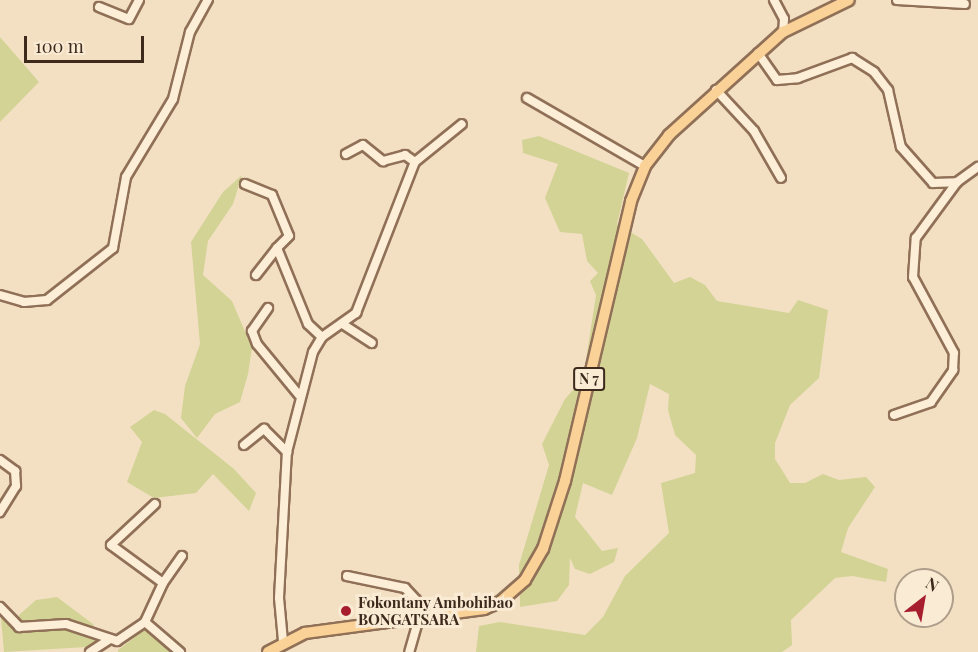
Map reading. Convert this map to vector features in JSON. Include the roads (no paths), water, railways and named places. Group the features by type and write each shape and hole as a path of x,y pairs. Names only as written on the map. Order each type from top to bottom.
{"main road":[{"name":"N 7","path":"268,652 283,641 331,628 465,614 500,602 525,580 543,549 565,481 631,201 645,166 716,90 783,32 849,0"}],"street":[{"path":"99,7 129,19 139,0"},
{"path":"0,294 24,302 46,300 112,248 126,177 173,99 190,32 208,0"},
{"path":"774,0 784,19 783,32"},
{"path":"897,0 965,4"},
{"path":"758,53 777,80 798,78 852,58 874,72 888,90 901,147 933,183 957,182"},
{"path":"716,90 754,131 781,178"},
{"path":"527,98 645,166"},
{"path":"283,641 279,598 287,452 298,395 322,337 344,325 356,313 415,162 462,124"},
{"path":"346,154 363,145 383,161 405,155 415,162"},
{"path":"894,415 931,402 953,370 954,353 913,277 916,238 957,182 978,167"},
{"path":"245,184 272,195 289,236 256,275"},
{"path":"277,248 308,324 322,337"},
{"path":"268,308 252,331 257,345 298,395"},
{"path":"344,325 372,343"},
{"path":"244,445 264,429 287,452"},
{"path":"0,460 15,471 16,486 0,512"},
{"path":"155,504 111,545 163,582"},
{"path":"0,607 19,627 66,624 110,639 123,640 145,622 163,582 182,555"},
{"path":"347,576 405,588 416,600 419,618 409,652"},
{"path":"145,622 180,652"},
{"path":"90,652 110,639"}],"place":[{"name":"Fokontany Ambohibao BONGATSARA","path":"346,611"}]}
